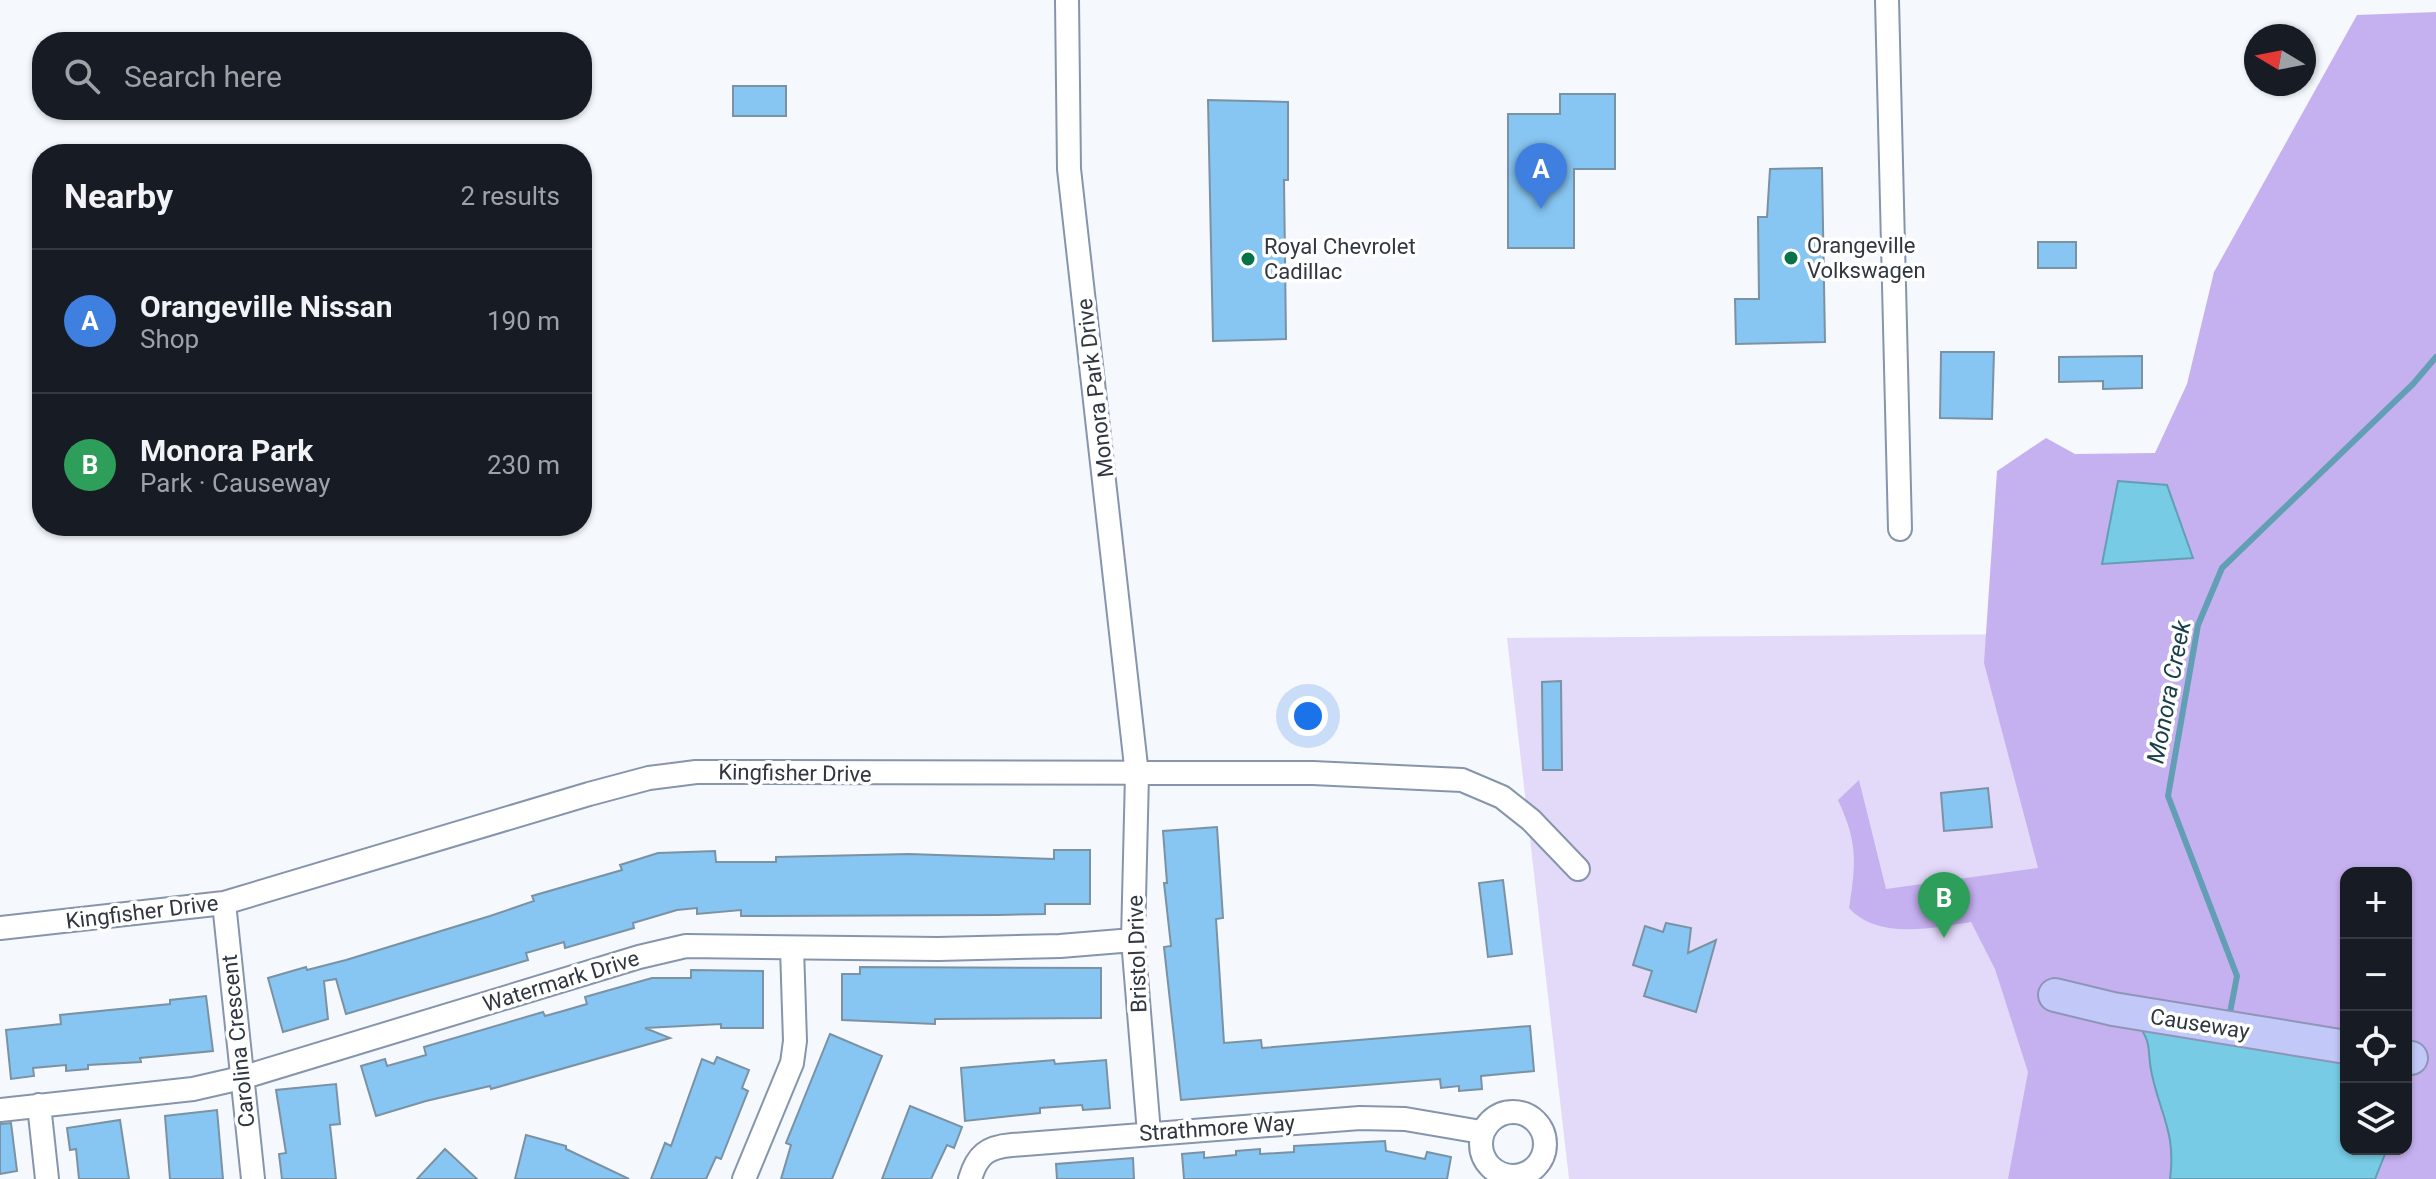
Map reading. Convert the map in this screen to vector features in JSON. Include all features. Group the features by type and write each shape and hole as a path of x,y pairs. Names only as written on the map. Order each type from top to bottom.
{"highway":[{"name":"Causeway","path":"2055,995 2113,1009 2340,1046"}],"street":[{"name":"Monora Park Drive","path":"1067,0 1069,169 1137,775"},
{"path":"1887,0 1900,529"},
{"name":"Kingfisher Drive","path":"0,928 224,903 649,778 696,772 1313,773 1462,780 1502,797 1531,820 1578,869"},
{"name":"Bristol Drive","path":"1137,775 1133,940 1149,1133"},
{"name":"Carolina Crescent","path":"224,903 253,1179"},
{"name":"Watermark Drive","path":"0,1110 193,1089 241,1078 639,957 686,946 1060,946 1133,940"},
{"path":"744,1179 792,1063 795,1041 792,948"},
{"path":"39,1105 47,1179"},
{"name":"Strathmore Way","path":"970,1179 982,1154 999,1146 1360,1118 1405,1119 1481,1132"}],"shaded area":[{"path":"2436,12 2436,1179 2375,1179 2385,1155 2412,1155 2412,867 2340,867 2340,1057 2138,1024 2148,1044 2150,1068 2169,1138 2170,1179 2008,1179 2028,1072 1995,969 1971,922 1923,929 1890,928 1875,925 1849,908 1854,853 1838,800 1859,780 1886,889 2038,868 1984,663 1997,471 2046,438 2075,454 2155,453 2187,384 2214,272 2312,96 2316,96 2316,89 2357,15"},
{"path":"2436,631 2436,1179 1569,1179 1507,638"}],"water":[{"path":"2118,481 2167,485 2193,558 2102,564"},
{"path":"2137,1023 2340,1057 2340,1155 2385,1155 2375,1179 2170,1179 2169,1137 2152,1075 2148,1043"}],"building":[{"path":"733,86 786,86 786,116 733,116"},
{"path":"1560,94 1615,94 1615,169 1574,169 1574,248 1508,248 1508,114 1560,114"},
{"name":"Royal Chevrolet Cadillac","path":"1208,100 1288,102 1288,180 1284,180 1286,339 1213,341"},
{"name":"Orangeville Volkswagen","path":"1822,168 1825,342 1736,344 1735,299 1759,299 1758,217 1767,217 1770,169"},
{"path":"2038,242 2076,242 2076,268 2038,268"},
{"path":"1941,352 1994,352 1992,419 1940,418"},
{"path":"2142,356 2142,388 2103,389 2103,381 2059,382 2059,357"},
{"path":"1561,681 1562,770 1543,770 1542,682"},
{"path":"1988,788 1992,827 1944,831 1941,793"},
{"path":"1217,827 1223,918 1216,919 1224,1043 1261,1040 1262,1048 1530,1026 1534,1071 1481,1076 1482,1089 1459,1091 1459,1086 1441,1088 1440,1079 1181,1100 1164,947 1171,946 1164,883 1167,883 1163,831"},
{"path":"1054,850 1090,850 1090,904 1045,904 1045,914 998,915 741,916 741,910 697,914 697,908 677,910 633,923 634,928 565,948 564,942 526,953 528,960 346,1014 336,979 324,981 328,1019 283,1032 268,978 346,960 490,916 534,901 532,896 622,870 620,865 658,853 715,851 716,862 776,862 776,857 909,854 1054,859"},
{"path":"1503,880 1512,954 1488,957 1479,883"},
{"path":"1666,923 1691,928 1688,953 1716,940 1696,1012 1644,996 1652,971 1633,965 1645,926 1663,932"},
{"path":"860,967 1101,968 1101,1018 935,1019 935,1024 842,1020 842,974 860,974"},
{"path":"691,970 763,971 763,1028 721,1028 721,1024 645,1028 670,1038 491,1089 490,1086 426,1101 376,1116 361,1066 385,1059 387,1066 426,1055 424,1047 543,1012 545,1016 587,1004 585,997 652,978 691,978"},
{"path":"206,996 213,1051 140,1058 141,1062 88,1065 88,1069 66,1071 66,1065 33,1068 34,1076 11,1079 6,1030 61,1024 60,1015 170,1004 170,1000"},
{"path":"830,1034 882,1056 832,1179 781,1179 791,1145 786,1143"},
{"path":"717,1057 749,1070 742,1088 748,1091 721,1159 716,1157 706,1179 651,1179 665,1143 671,1146 702,1059 714,1064"},
{"path":"1054,1060 1055,1064 1106,1060 1110,1108 1083,1110 1082,1105 1040,1108 1040,1113 965,1121 961,1068"},
{"path":"336,1084 340,1124 330,1125 336,1179 282,1179 279,1154 286,1153 276,1090"},
{"path":"910,1106 962,1127 954,1148 947,1145 931,1179 882,1179"},
{"path":"217,1110 223,1179 170,1179 165,1116"},
{"path":"120,1120 129,1179 79,1179 76,1149 70,1150 67,1128"},
{"path":"11,1123 17,1171 0,1174 0,1124"},
{"path":"526,1135 566,1146 566,1149 629,1179 515,1179"},
{"path":"1385,1141 1386,1151 1425,1159 1427,1152 1451,1157 1447,1179 1184,1179 1182,1154 1204,1152 1204,1158 1236,1155 1236,1151 1260,1149 1260,1154 1294,1152 1294,1146"},
{"path":"445,1149 477,1179 417,1179"},
{"path":"1133,1158 1134,1179 1057,1179 1056,1164"}],"waterway":[{"name":"Monora Creek","path":"2229,1018 2237,976 2168,796 2198,625 2222,568 2413,384 2436,357"}],"place":[{"name":"Orangeville Nissan","path":"1541,209"},
{"name":"Orangeville Volkswagen","path":"1791,258"},
{"name":"Royal Chevrolet Cadillac","path":"1248,259"},
{"name":"Monora Park","path":"1944,938"}]}
